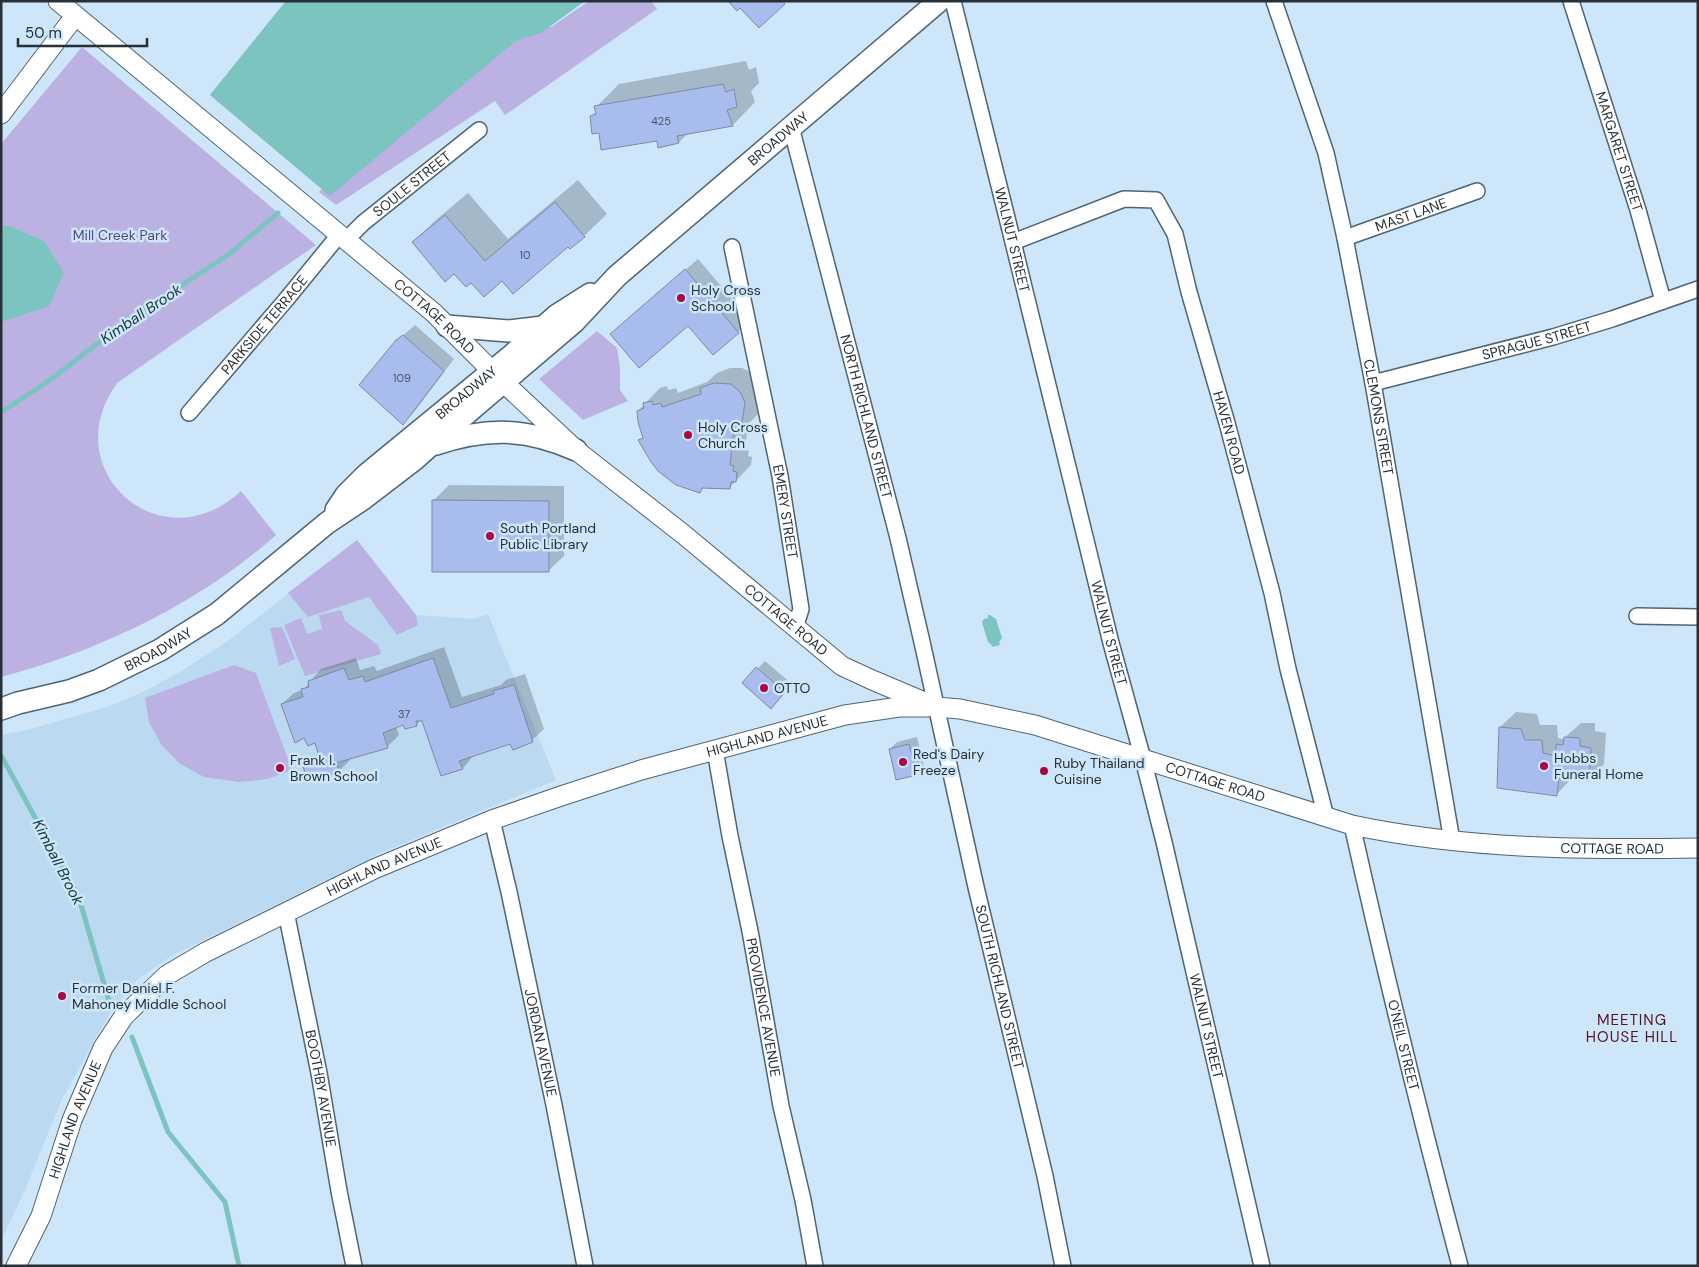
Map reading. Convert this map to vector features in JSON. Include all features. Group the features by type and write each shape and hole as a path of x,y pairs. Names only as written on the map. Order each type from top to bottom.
{"main road":[{"name":"BROADWAY","path":"327,523 346,495 367,474 574,322 617,276 939,1"},
{"name":"BROADWAY","path":"7,705 69,691 99,680 160,650 217,614 327,523 371,494 431,446 497,377 512,355 557,315 617,276"},
{"path":"447,326 508,331 543,327"},
{"path":"431,446 458,437 514,432 537,435 576,450"}],"street":[{"name":"COTTAGE ROAD","path":"58,1 447,326 497,377 576,450 683,534 842,666 936,707 960,709 1035,726 1352,825 1452,841 1604,850 1698,848"},
{"name":"WALNUT STREET","path":"953,1 1014,242 1111,643 1164,842 1262,1266"},
{"name":"CLEMONS STREET","path":"1274,1 1326,153 1345,238 1373,383 1452,841"},
{"name":"MARGARET STREET","path":"1570,1 1638,210 1663,301"},
{"path":"1,114 75,16"},
{"name":"NORTH RICHLAND STREET","path":"792,127 898,538 936,707"},
{"name":"SOULE STREET","path":"342,238 479,130"},
{"name":"MAST LANE","path":"1345,238 1477,191"},
{"name":"HAVEN ROAD","path":"1014,242 1124,199 1156,200 1175,234 1189,292 1230,432 1272,593 1288,670 1326,816"},
{"name":"PARKSIDE TERRACE","path":"189,413 342,238"},
{"name":"EMERY STREET","path":"732,247 780,476 800,609 795,628"},
{"name":"SPRAGUE STREET","path":"1373,383 1553,337 1698,289"},
{"path":"1637,616 1698,617"},
{"name":"HIGHLAND AVENUE","path":"16,1266 41,1216 72,1120 103,1048 124,1016 167,975 206,952 374,869 492,820 642,770 845,715 899,707 936,707"},
{"name":"SOUTH RICHLAND STREET","path":"936,707 978,896 1045,1176 1063,1266"},
{"name":"PROVIDENCE AVENUE","path":"714,750 750,931 781,1106 804,1200 816,1266"},
{"name":"JORDAN AVENUE","path":"492,820 530,989 585,1266"},
{"name":"O'NEIL STREET","path":"1352,825 1372,918 1460,1266"},
{"name":"BOOTHBY AVENUE","path":"286,912 319,1073 354,1266"}],"shaded area":[{"path":"286,1 585,1 541,33 517,40 330,196 210,95"},
{"path":"1,226 9,226 44,241 64,273 49,306 1,322"},
{"name":"Frank I. Brown School","path":"357,540 416,615 474,619 488,614 556,780 381,853 171,956 136,981 111,1011 62,1099 24,1192 1,1241 1,735 27,730 107,707 139,694 180,672 225,643"},
{"path":"988,615 996,619 1002,638 999,642 1000,645 992,647 988,642 982,622 988,618"}],"green space":[{"path":"286,1 551,27 589,1 651,1 657,9 505,115 495,101 336,205 319,192 322,189 210,95"},
{"name":"Mill Creek Park","path":"82,47 316,245 117,383 101,416 99,447 108,475 126,498 150,513 179,518 210,511 241,491 276,535 215,582 147,622 75,653 1,677 1,144"},
{"path":"597,331 617,348 620,368 620,390 628,401 583,420 539,379"},
{"path":"357,540 416,615 418,625 397,635 369,597 308,617 288,593"},
{"path":"341,610 345,621 378,645 381,654 305,676 284,625 301,618 307,634 322,629 319,615"},
{"path":"282,627 295,659 279,666 270,628"},
{"path":"234,665 256,673 292,770 267,779 239,782 204,777 179,763 161,744 149,722 145,698"}],"building":[{"path":"728,1 783,1 785,4 759,28 740,8 737,11"},
{"path":"723,84 726,92 734,89 737,107 727,110 733,126 677,136 679,143 658,148 657,141 601,150 599,133 592,134 590,116 596,114 594,106"},
{"path":"555,202 585,237 570,249 568,247 513,294 502,281 484,297 471,283 466,287 454,274 445,282 412,242 445,215 485,261"},
{"name":"Holy Cross School","path":"685,269 739,333 713,355 688,326 639,368 610,334"},
{"path":"403,335 444,371 403,425 359,385 396,340"},
{"name":"Holy Cross Church","path":"714,383 731,384 741,393 745,403 742,423 744,423 743,431 734,430 730,465 734,466 733,471 737,472 736,482 731,482 730,489 702,488 700,493 676,485 658,471 651,462 638,440 643,438 637,411 644,408 643,403 652,401 653,405 661,403 662,407 701,394 700,388"},
{"name":"South Portland Public Library","path":"432,500 549,501 549,572 432,572"},
{"path":"433,658 451,708 494,694 493,691 514,685 533,742 513,750 510,744 459,761 463,769 441,776 422,721 416,721 417,726 405,729 403,725 383,733 388,748 336,763 340,772 307,781 303,766 320,760 315,743 308,746 304,738 295,743 281,704 303,697 301,689 309,687 308,681 344,668 349,680 363,676 365,682"},
{"name":"OTTO","path":"756,667 785,692 771,709 742,683"},
{"name":"Hobbs Funeral Home","path":"1499,727 1521,729 1525,740 1542,740 1543,753 1556,756 1556,744 1563,745 1564,737 1580,738 1580,746 1591,748 1589,781 1559,777 1557,796 1497,788"},
{"name":"Red's Dairy Freeze","path":"909,744 917,775 896,780 889,749"}],"waterway":[{"name":"Kimball Brook","path":"1,412 47,382 134,316 228,255 278,213"},
{"name":"Kimball Brook","path":"2,757 79,898 109,1001"},
{"name":"Kimball Brook","path":"132,1037 168,1132 225,1202 239,1266"}],"place":[{"name":"Holy Cross School","path":"681,298"},
{"name":"Holy Cross Church","path":"688,435"},
{"name":"South Portland Public Library","path":"490,536"},
{"name":"OTTO","path":"764,688"},
{"name":"Red's Dairy Freeze","path":"903,762"},
{"name":"Hobbs Funeral Home","path":"1544,766"},
{"name":"Frank I. Brown School","path":"280,768"},
{"name":"Ruby Thailand Cuisine","path":"1044,771"},
{"name":"Former Daniel F. Mahoney Middle School","path":"62,996"}],"district":[{"name":"MEETING HOUSE HILL","path":"1632,1028"}]}
